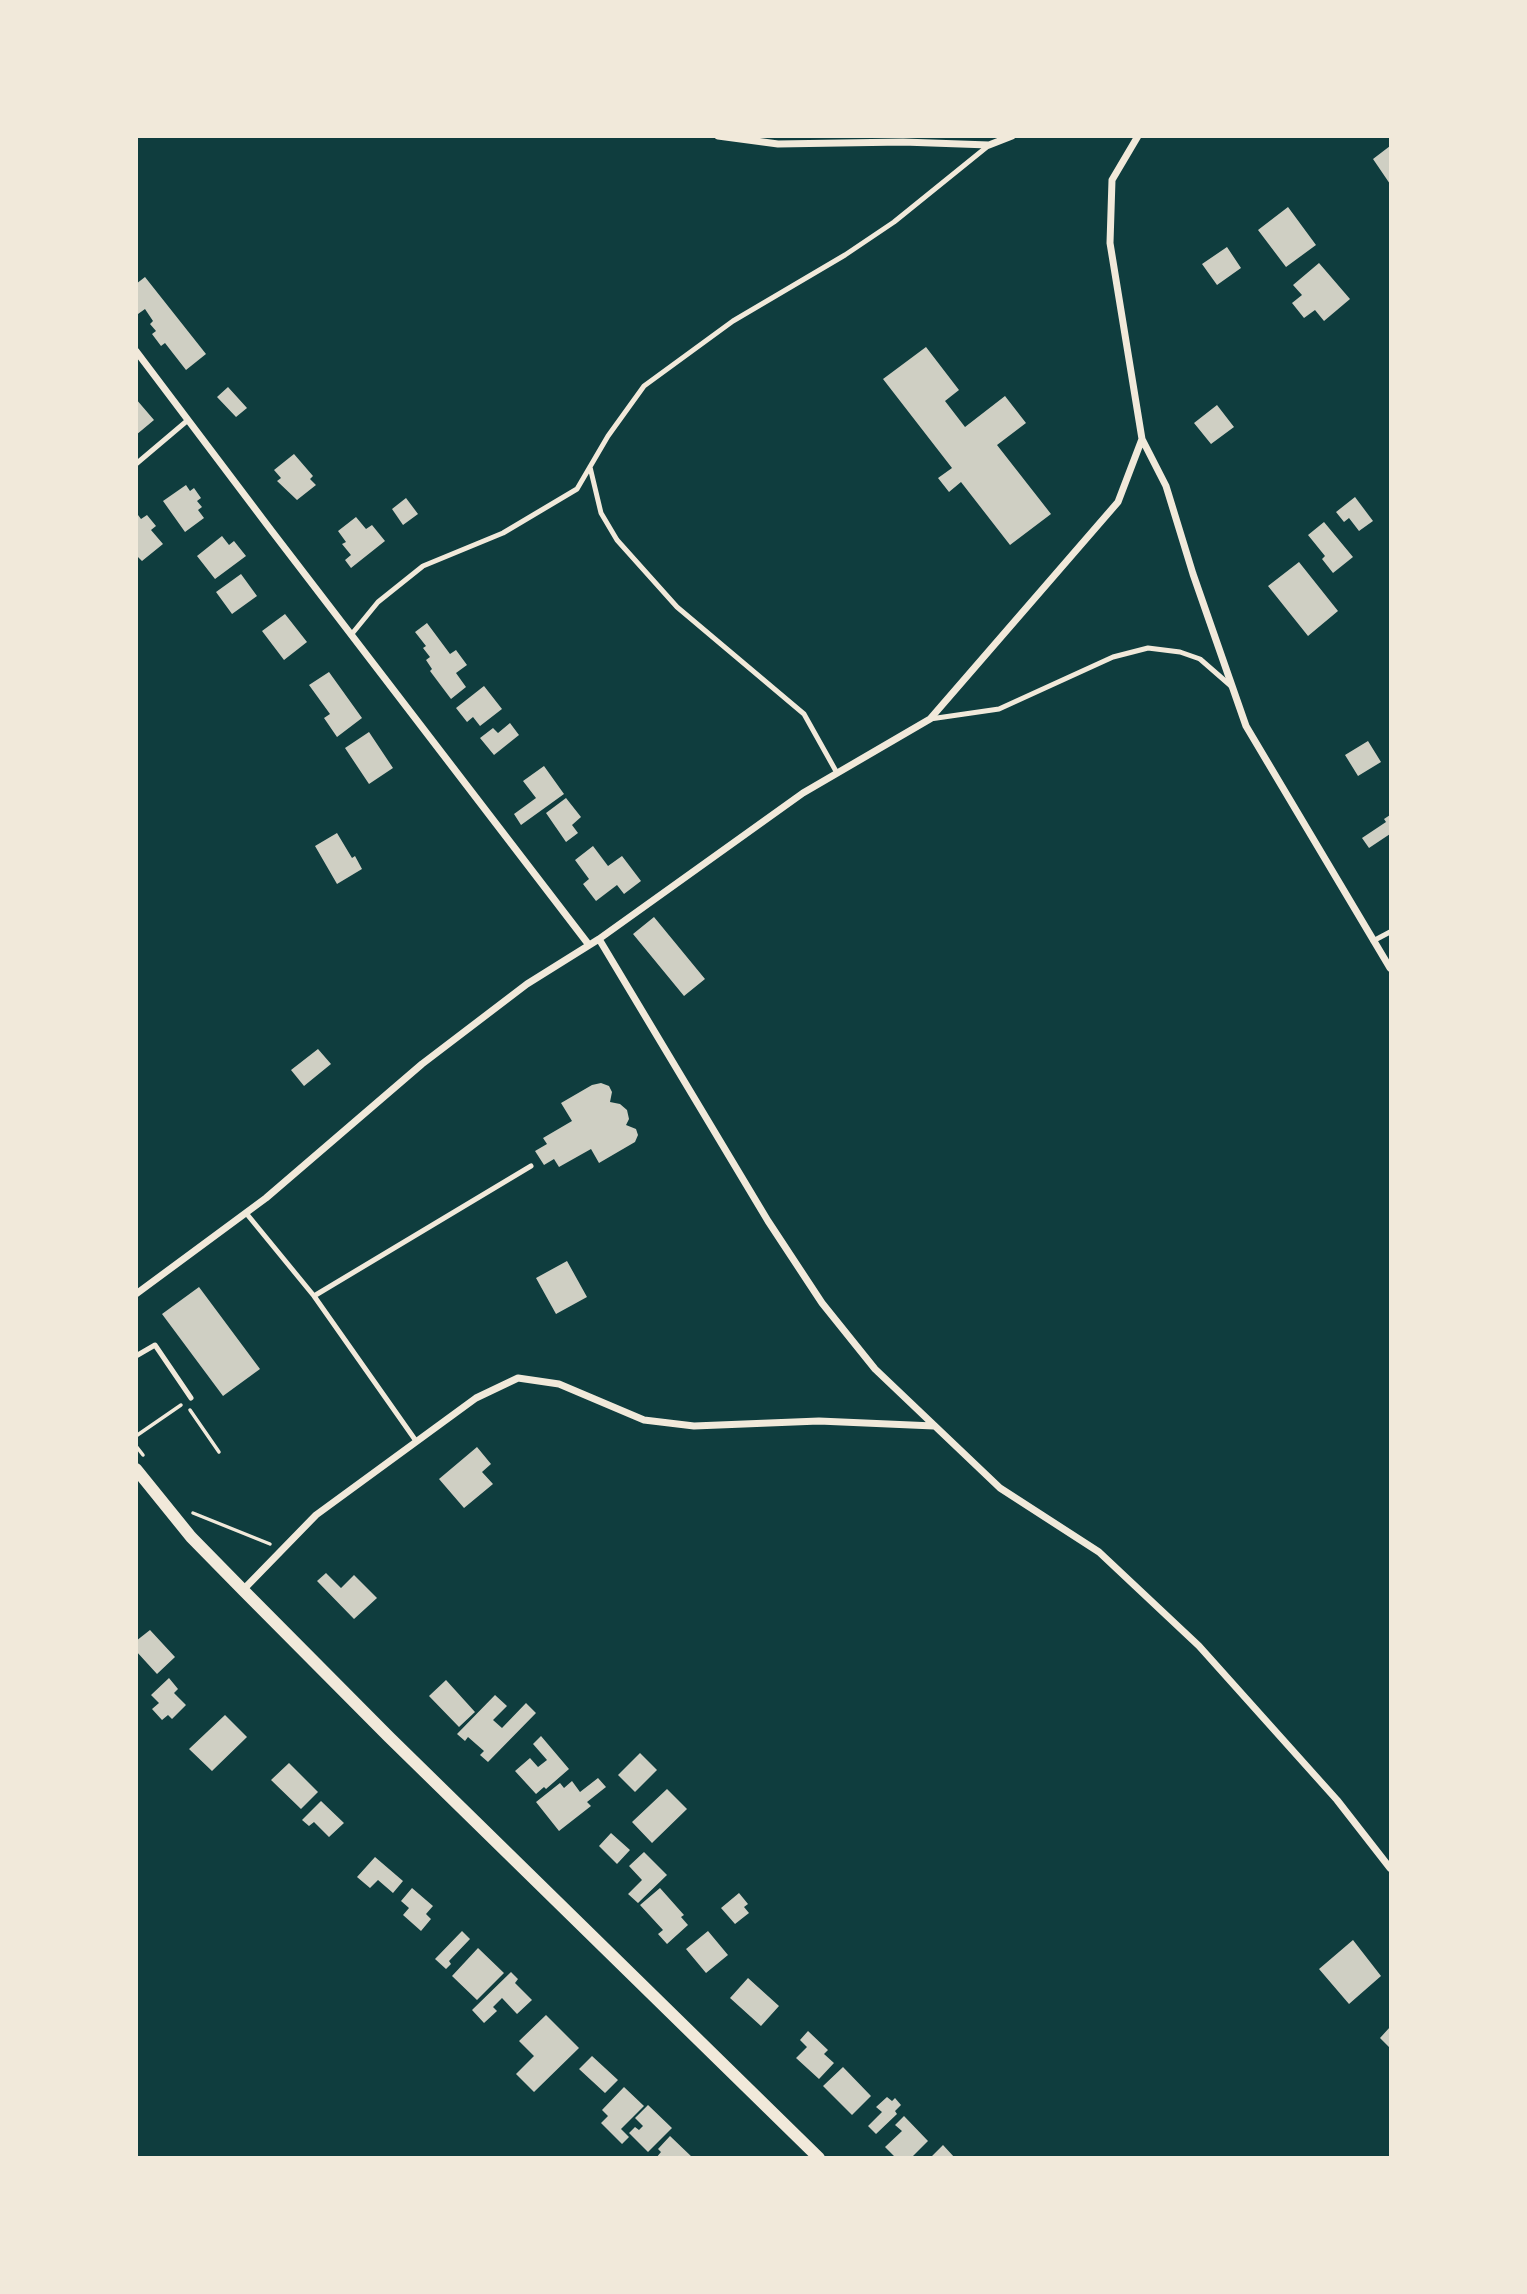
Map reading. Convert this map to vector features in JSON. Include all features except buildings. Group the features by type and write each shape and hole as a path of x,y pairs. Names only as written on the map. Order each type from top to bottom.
{"street":[{"path":"718,136 778,144 904,142 989,145 1012,136"},
{"path":"1138,136 1112,180 1110,243 1142,439 1166,486 1246,726 1391,968"},
{"path":"136,351 589,945"},
{"path":"136,1294 246,1213 422,1064 527,984 599,939 803,793 930,719 1118,502 1142,439"},
{"path":"599,939 768,1221 822,1303 875,1369 1000,1489 1099,1552 1189,1637 1337,1800 1391,1868"},
{"path":"243,1590 316,1515 476,1398 518,1378 559,1384 644,1420 694,1426 819,1421 934,1426"},
{"path":"136,1469 191,1537 243,1590 389,1737 819,2158"}],"lane":[{"path":"351,635 378,602 423,566 503,533 577,489 608,436 644,386 733,321 845,255 894,222 989,145"},
{"path":"136,464 188,420"},
{"path":"590,467 601,513 617,540 677,607 804,714 837,773"},
{"path":"930,719 999,709 1113,657 1148,648 1180,652 1200,660 1233,688"},
{"path":"1373,941 1391,932"},
{"path":"314,1296 531,1166"},
{"path":"246,1213 314,1296 416,1441"},
{"path":"136,1356 155,1345 191,1398"}],"path":[{"path":"136,1436 184,1403 219,1452"},
{"path":"136,1446 144,1457"},
{"path":"181,1508 282,1549"}]}
